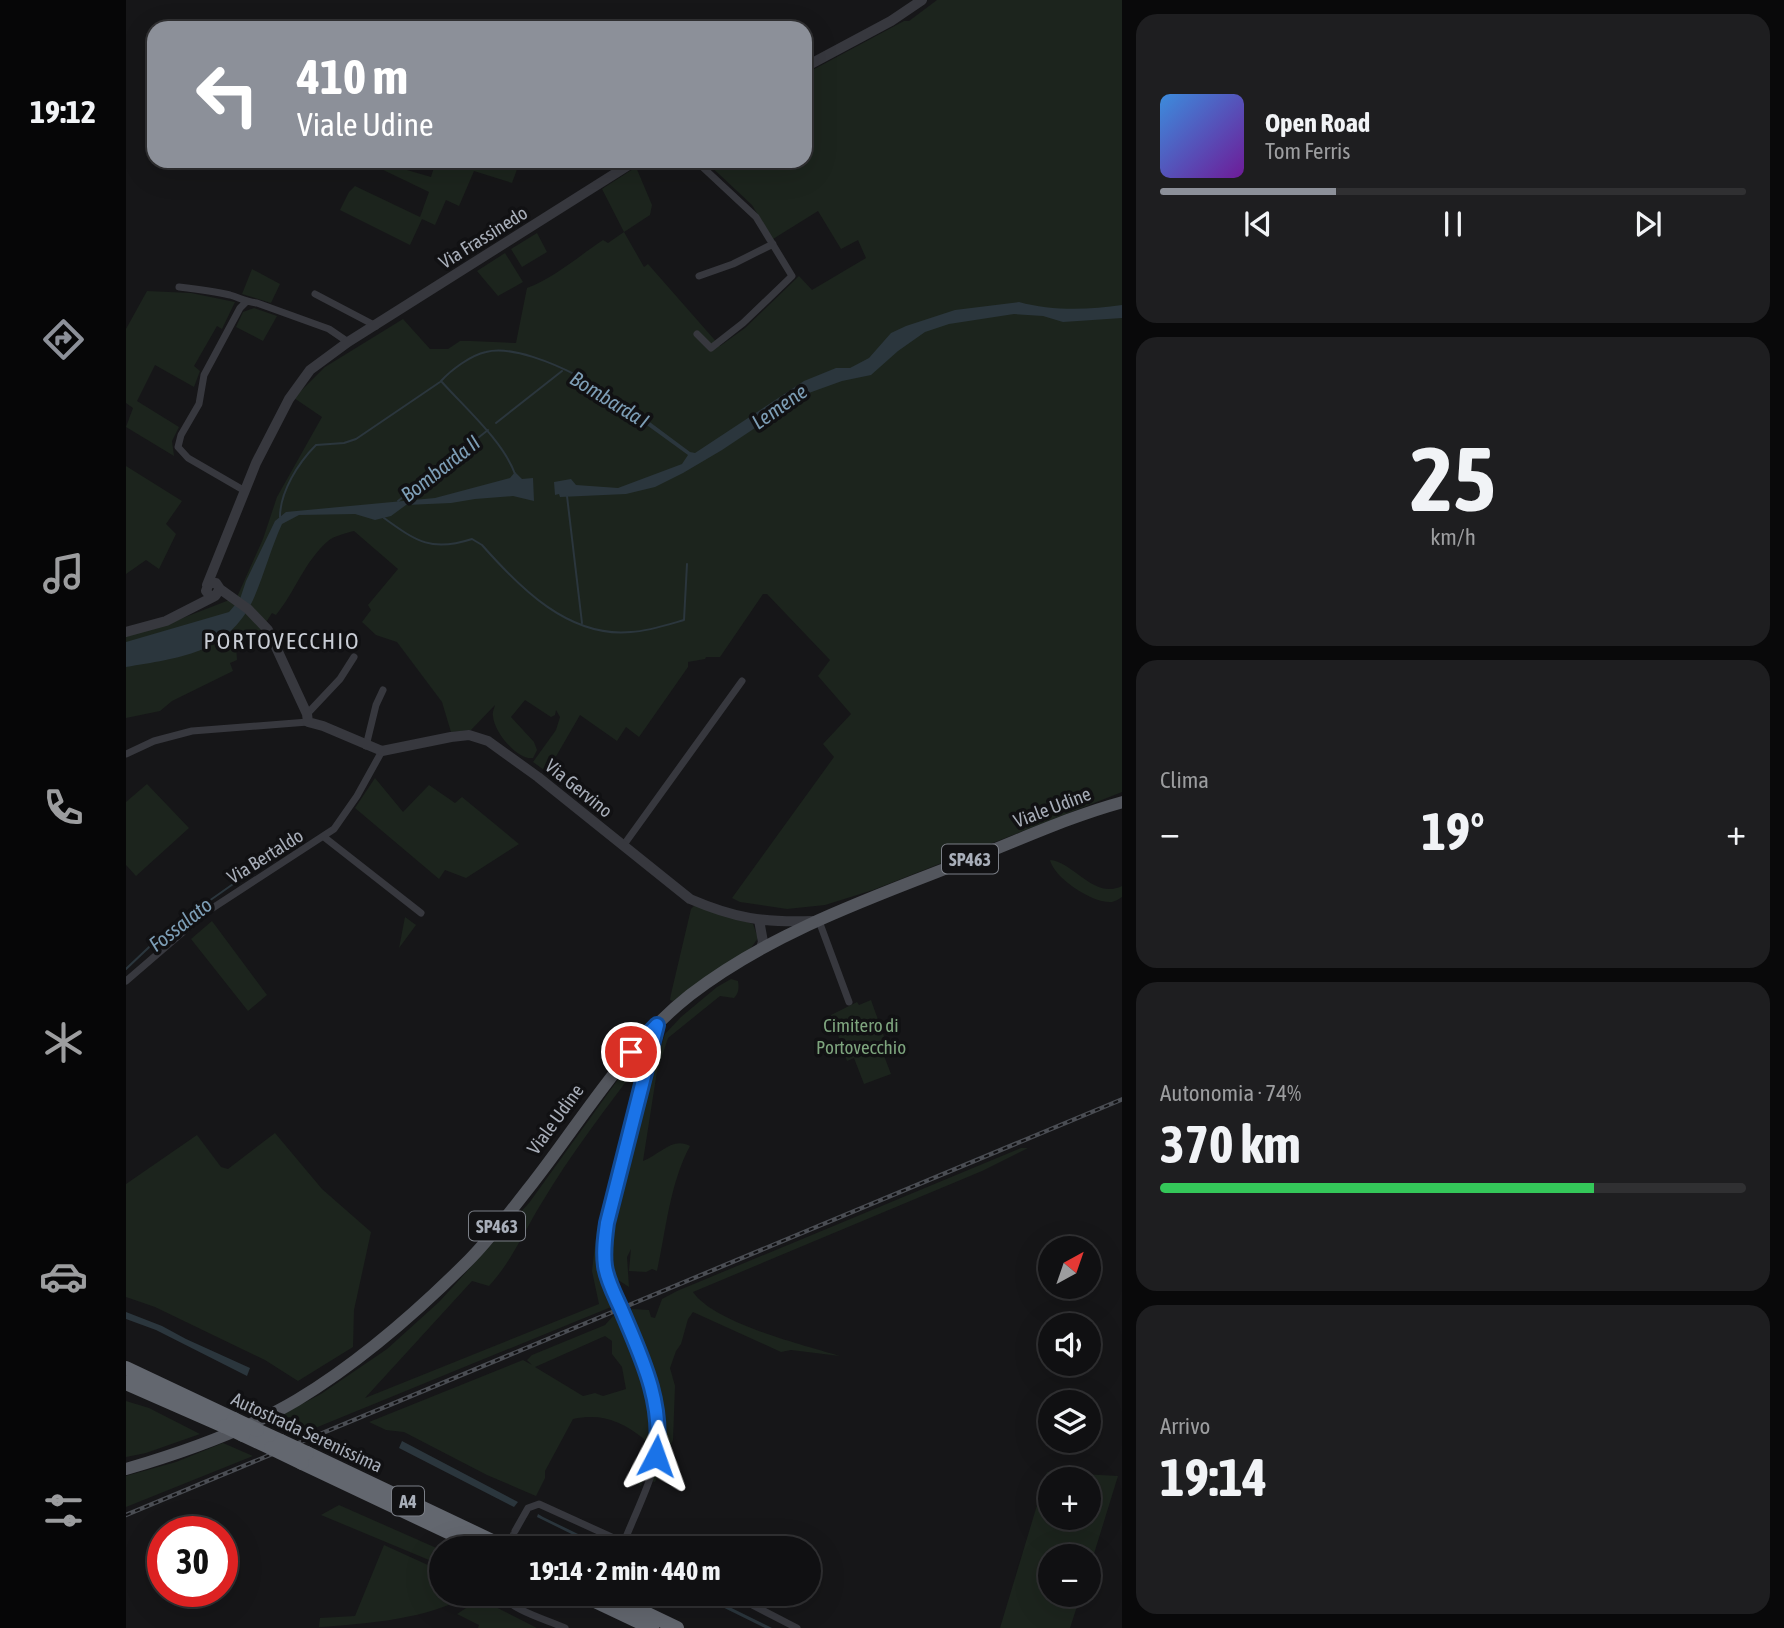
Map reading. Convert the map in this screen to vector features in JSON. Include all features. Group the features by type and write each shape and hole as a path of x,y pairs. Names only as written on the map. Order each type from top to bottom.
{"highway":[{"name":"Autostrada Serenissima","path":"126,1368 229,1423"},
{"name":"Autostrada Serenissima","path":"126,1383 250,1432 480,1536"},
{"name":"Autostrada Serenissima","path":"305,1458 458,1536"},
{"path":"605,1606 652,1628"},
{"path":"631,1606 677,1628"}],"main road":[{"name":"Viale Udine","path":"126,1469 220,1437 295,1401 333,1376 405,1320 471,1258 534,1182 614,1072 657,1025 690,996 760,950 820,921 899,887 1122,802"}],"street":[{"path":"812,63 891,21 922,0"},
{"name":"Via Frassinedo","path":"214,590 214,569 256,463 297,385 310,370 348,342 624,168"},
{"path":"697,334 711,348 743,323 791,278 791,273 751,211 704,168"},
{"path":"699,276 733,264 773,244"},
{"path":"178,287 208,290 257,303 329,329 348,342"},
{"path":"315,294 376,326"},
{"path":"245,491 188,458 178,447 181,435 199,404 204,375 240,308 246,302"},
{"path":"126,632 156,625 197,605 214,590 235,599 268,630 308,718"},
{"path":"126,754 154,741 192,731 308,718 354,657"},
{"path":"623,846 742,681"},
{"path":"366,746 376,705 383,690"},
{"name":"Via Gervino","path":"308,718 381,754 450,737 469,735 488,741 538,777 690,899 746,919 820,921"},
{"name":"Via Bertaldo","path":"126,981 205,913 334,830 381,754"},
{"name":"Via Bertaldo","path":"324,837 421,912"},
{"path":"759,920 763,942 760,950"},
{"path":"820,921 849,1002"},
{"path":"626,1536 656,1456 660,1433 649,1378 605,1269 603,1249 607,1223 657,1025"},
{"path":"515,1531 528,1508 539,1504 611,1536"},
{"path":"518,1606 565,1628"},
{"path":"754,1606 797,1628"}],"green space":[{"path":"937,0 1122,0 1122,792 873,890 825,905 787,909 740,902 732,898 834,757 823,744 851,714 818,676 830,660 767,594 763,594 720,657 706,657 688,662 688,667 639,737 626,727 617,741 580,715 547,772 533,762 556,730 560,717 556,710 551,717 525,700 511,717 534,742 537,750 533,758 520,755 507,744 494,722 495,705 471,730 451,732 442,702 397,642 376,635 362,622 371,610 368,605 398,569 354,531 328,541 312,558 276,615 272,613 261,630 236,645 237,660 230,663 233,671 172,701 160,711 126,718 126,635 157,628 237,597 263,539 277,497 322,417 294,398 325,367 403,319 430,349 448,349 460,341 516,343 527,288 557,273 603,240 608,243 624,232 644,267 648,264 720,346 745,328 799,276 812,290 866,258 858,240 841,249 818,211 773,239 752,205 712,168 812,168 812,70 904,21 909,21"},
{"path":"379,168 400,168 431,177 434,168 517,168 512,183 474,171 459,206 446,200 435,225 422,219 410,245 340,210 355,186 420,217 429,192"},
{"path":"636,168 652,205 650,215 624,232 602,189"},
{"path":"537,233 547,252 522,267 511,249"},
{"path":"505,253 523,282 498,296 477,271"},
{"path":"252,269 280,284 271,303 242,294"},
{"path":"147,291 191,293 235,302 222,329 217,326 194,366 200,371 194,387 155,365 137,401 179,427 172,441 174,456 126,427 133,408 126,403 126,329"},
{"path":"254,308 277,316 263,341 236,327 243,312"},
{"path":"126,466 182,501 166,524 176,534 159,569 146,560 126,574"},
{"path":"375,778 403,812 429,785 455,803 462,797 519,844 466,878 445,870 439,879 355,808"},
{"path":"147,784 189,828 136,876 126,865 126,802"},
{"path":"1050,860 1059,862 1102,888 1122,886 1122,897 1112,902 1104,902 1075,889 1059,874"},
{"path":"695,905 753,924 758,938 751,948 673,1001 670,1000 671,994 691,909"},
{"path":"405,917 416,925 399,948"},
{"path":"212,921 267,995 248,1011 191,939"},
{"path":"731,979 738,981 736,996 720,996 668,1038 657,1071 643,1161 678,1143 690,1146 673,1191 657,1271 629,1271 631,1249 627,1257 629,1287 615,1278 612,1241 649,1084 665,1034 717,987"},
{"name":"Cimitero di Portovecchio","path":"871,1000 887,1045 881,1048 891,1074 864,1084 854,1058 847,1061 831,1015 857,1002 859,1005"},
{"path":"641,1062 564,1168 511,1257 489,1286 472,1281 365,1398 599,1304 592,1271 597,1228 625,1138 601,1235 601,1269 611,1307 303,1433 275,1418 321,1394 387,1349 439,1302 529,1203 619,1078"},
{"path":"275,1133 322,1189 371,1232 354,1310 353,1347 298,1381 265,1360 155,1307 126,1297 126,1184 197,1135 221,1167 228,1169"},
{"path":"1021,1148 1028,1148 982,1171 693,1292 720,1314 739,1323 840,1356 791,1350 781,1352 693,1312 670,1368 675,1386 673,1440 655,1482 652,1481 664,1451 663,1403 629,1314 632,1309 649,1310 651,1317 655,1318 662,1299 677,1291"},
{"path":"614,1315 618,1319 650,1401 652,1440 649,1462 641,1486 638,1484 647,1458 644,1439 611,1420 593,1417 573,1419 545,1471 545,1478 536,1496 487,1475 404,1432 386,1430 369,1422 523,1360 532,1365 527,1360 532,1355 605,1325","holes":["605,1336 612,1341 612,1354 622,1367 626,1389 603,1396 595,1393 583,1396 535,1367"]},
{"path":"126,1401 149,1408 200,1434 146,1453 126,1457"},
{"path":"223,1443 253,1456 126,1507 126,1476 176,1462"},
{"path":"1101,1475 1118,1476 1097,1544 1038,1544 1038,1607 1077,1607 1070,1628 1000,1628 1038,1502 1038,1530 1101,1530"},
{"path":"339,1505 429,1545 429,1560 321,1515"},
{"path":"384,1545 429,1566 429,1606 445,1606 397,1619 319,1627 320,1618 355,1616"},
{"path":"469,1606 494,1606 537,1628 478,1628 479,1625 457,1614"}],"water":[{"name":"Lemene","path":"1019,302 1070,309 1122,305 1122,318 1063,322 1043,316 1014,314 949,324 925,332 871,375 842,381 806,394 722,450 655,487 626,494 555,495 554,482 571,479 576,485 618,488 682,464 688,455 626,410 627,408 695,453 804,381 836,368 850,368 869,358 891,333 906,326 955,310"},
{"path":"515,472 522,479 533,478 534,501 513,496 406,505 391,516 375,520 355,514 299,515 282,524 253,600 230,632 215,643 183,656 126,667 126,642 229,612 240,599 275,521 286,512 435,498 510,478"},
{"path":"126,1312 250,1368 247,1376 156,1330 126,1319"},
{"path":"402,1441 518,1502 514,1507 399,1448"},
{"path":"538,1514 583,1536 576,1536 537,1517"},
{"path":"720,1606 727,1606 772,1628 765,1628"}],"waterway":[{"name":"Bombarda I","path":"515,474 493,437 441,381 468,360 496,351 533,357 585,380 627,410"},
{"name":"Bombarda II","path":"496,423 562,371"},
{"path":"280,517 283,498 291,478 316,445 344,443 356,439 440,382"},
{"name":"Bombarda II","path":"398,501 488,430"},
{"path":"567,496 582,623"},
{"name":"PORTOVECCHIO","path":"384,518 425,542 446,545 472,539 482,545 513,578 547,607 587,627 608,632 658,628 684,620 687,564"},
{"name":"Fossalato","path":"126,969 165,932 236,882"}],"tunnel":[{"path":"513,1536 515,1531"}],"railway":[{"path":"126,1515 1122,1099"}],"district":[{"name":"PORTOVECCHIO","path":"282,641"}],"route":[{"path":"631,1052 657,1025 607,1223 603,1249 605,1269 649,1378 658,1413 660,1433 656,1456"}]}
